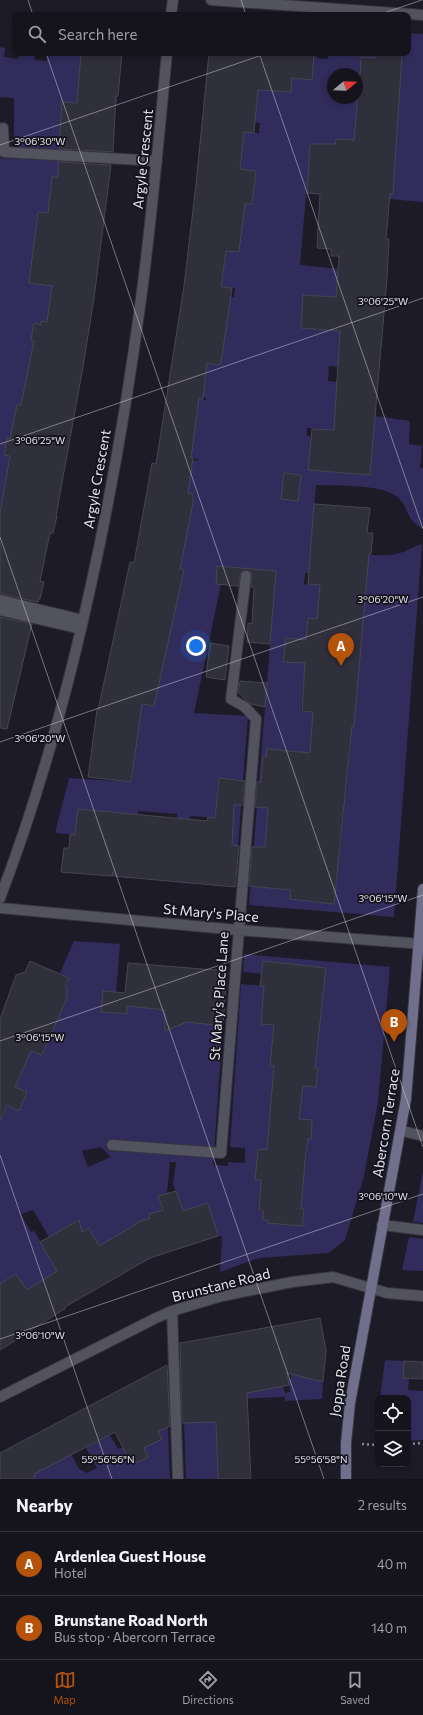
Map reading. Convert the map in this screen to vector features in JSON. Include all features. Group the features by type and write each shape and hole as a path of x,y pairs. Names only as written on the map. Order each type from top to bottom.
{"main road":[{"name":"Abercorn Terrace","path":"370,1289 402,1131 421,943 423,889"},
{"name":"Joppa Road","path":"346,1479 346,1443 350,1403 370,1289"}],"street":[{"path":"171,12 173,0"},
{"path":"211,0 393,12"},
{"path":"411,13 423,14"},
{"name":"Argyle Crescent","path":"0,898 14,861 41,775 82,625 112,480 141,302 157,161 167,56"},
{"path":"3,128 4,152 157,161"},
{"name":"St Mary's Place Lane","path":"112,1145 221,1153 256,719 245,707 231,699 246,576"},
{"path":"0,600 82,625"},
{"path":"0,610 82,625"},
{"name":"St Mary's Place","path":"0,908 238,930 421,943"},
{"path":"402,1131 423,1136"},
{"path":"382,1225 423,1230"},
{"name":"Brunstane Road","path":"0,1397 172,1311 259,1287 322,1278 339,1278 370,1289 387,1293 423,1296"},
{"path":"172,1311 178,1479"}],"path":[{"path":"411,1444 423,1443"}],"shaded area":[{"path":"411,33 423,34 423,202 377,198 319,184 307,183 300,265 339,269 336,297 303,295 301,328 340,331 340,343 381,346 380,356 343,367 329,366 328,381 337,382 342,392 377,395 376,407 334,430 307,428 307,436 312,437 330,472 370,475 375,416 410,421 409,444 422,446 420,468 423,468 423,529 412,521 400,500 389,492 358,486 316,485 310,555 334,557 334,551 389,555 400,553 422,544 394,917 249,905 276,571 217,567 221,584 194,713 248,716 243,780 219,778 216,803 242,794 238,846 228,845 232,836 233,819 190,816 185,883 176,882 179,840 176,827 177,814 138,811 137,824 131,837 128,878 119,877 123,839 55,833 69,778 132,782 133,769 121,768 122,762 134,764 133,702 154,706 158,682 150,621 172,625 184,570 169,568 174,537 186,540 194,494 183,492 187,469 155,464 157,457 192,462 193,460 197,461 198,459 190,458 199,399 206,400 206,398 203,397 206,363 220,365 229,309 204,305 206,294 234,297 235,288 224,287 221,289 226,248 228,251 239,252 240,244 229,242 243,215 193,209 194,206 233,202 252,204 256,171 240,169 244,132 259,133 260,123 203,117 204,106 256,111 257,103 243,102 286,56 283,92 290,92 292,78 312,80 314,56 317,56 317,58 328,59 328,56 375,56 375,58 361,57 360,68 327,68 327,104 358,104 355,146 343,140 336,139 335,144 310,144 309,151 320,152 352,191 393,194 402,56 411,56","holes":["284,473 301,475 298,501 282,499","305,573 347,576 366,586 362,629 316,712 301,711 303,689 318,690 305,663 283,661 284,649 290,650 291,639 307,640 308,618 317,619 320,585 304,584","312,735 351,739 346,791 340,790 266,757 267,749 310,753","300,806 344,811 334,904 290,899 291,890 261,887 296,843 266,840 268,812"]},
{"path":"0,47 5,48 4,57 18,59 18,56 35,56 34,60 47,61 48,56 93,56 117,96 116,105 62,102 61,111 75,112 60,141 59,150 21,149 14,143 14,98 0,97"},
{"path":"0,158 70,161 68,179 53,177 51,186 63,215 38,212 29,282 54,286 57,323 42,321 41,325 34,324 31,340 38,342 51,362 83,367 80,382 28,373 25,387 38,390 34,408 17,405 14,421 71,433 68,448 15,438 15,440 7,438 4,455 11,456 22,475 7,473 4,488 59,499 58,507 43,504 0,519"},
{"path":"74,941 120,944 116,992 101,1012 126,1014 128,1000 146,1002 146,1008 152,1009 215,1010 214,1025 223,1026 213,1165 228,1166 228,1162 245,1163 245,1148 230,1147 241,984 265,986 277,1012 262,1011 261,1023 274,1025 272,1039 277,1040 275,1057 271,1057 270,1066 274,1066 303,1086 318,1068 315,1068 315,1063 325,968 263,961 262,974 243,972 244,954 390,967 378,1102 364,1176 345,1240 329,1253 259,1258 220,1272 222,1236 218,1236 208,1204 182,1212 173,1184 176,1162 170,1162 167,1194 158,1196 163,1212 149,1214 150,1218 138,1222 149,1259 141,1264 123,1232 99,1246 89,1228 82,1232 78,1220 69,1226 85,1254 55,1258 79,1299 65,1307 22,1293 23,1284 16,1274 0,1284 0,1118 2,1118 7,1105 19,1110 27,1092 15,1087 31,1050 42,1055 50,1038 38,1033 45,1006 61,1013 67,998 67,984 69,978 60,973","holes":["165,1013 172,1013 175,1027 168,1030 165,1022","270,1116 312,1120 308,1139 306,1161 288,1159 301,1209 304,1209 302,1226 268,1223 268,1220 263,1220 263,1211 259,1210 260,1191 272,1181 255,1180 267,1154","101,1147 111,1157 88,1167 82,1151","33,1210 56,1249 48,1254 34,1231 31,1232 21,1214"]},
{"path":"423,1171 423,1223 413,1222"},
{"path":"409,1237 423,1239 423,1271 402,1270"},
{"path":"385,1360 404,1361 403,1378 409,1379 408,1390 423,1391 423,1440 411,1441 411,1395 380,1395"},
{"path":"289,1364 317,1375 316,1380 323,1382 322,1399 285,1401 285,1397 183,1401 237,1391 283,1386 285,1393 290,1392 288,1379 291,1379"},
{"path":"167,1409 170,1479 35,1479 27,1438 31,1436 47,1467 71,1454 79,1469 87,1473 97,1468 86,1448 110,1435 118,1449 123,1447 132,1465 148,1457 134,1428 162,1439 158,1432"},
{"path":"212,1411 223,1428 216,1428 218,1479 186,1479 184,1423"}],"building":[{"path":"81,56 122,56 118,96 116,96 113,152 59,149 62,102 77,103"},
{"path":"209,56 314,56 312,80 292,78 291,92 258,90 254,133 244,132 240,169 256,171 252,204 245,204 239,252 226,251 221,287 232,288 222,356 220,365 207,363 203,399 199,399 188,493 193,494 193,503 180,569 184,570 154,706 142,704 131,782 88,777 97,710 130,562 134,563 152,463 156,464 184,286"},
{"path":"375,56 402,56 393,194 390,194 386,239 389,239 387,278 370,475 308,470 312,429 334,430 340,331 301,328 303,295 336,297 339,256 331,256 331,249 317,248 320,194 307,193 310,144 335,144 336,139 354,140 357,104 363,104 363,68 360,68 361,57 375,58"},
{"path":"58,162 111,165 94,298 83,367 57,516 53,533 50,533 40,581 44,582 38,602 0,594 0,513 10,456 4,455 7,438 10,439 17,405 21,405 34,341 31,340 34,323 41,325 41,321 47,322 52,286 29,283 38,212 48,213 52,177 58,177"},
{"path":"284,473 301,475 298,501 281,499"},
{"path":"314,504 370,508 367,533 373,533 371,554 369,554 354,726 352,726 334,904 290,899 291,890 249,886 252,847 265,847 268,808 255,807 257,782 261,782 263,757 266,757 267,749 310,753 313,712 302,711 305,663 283,662 286,638 306,640 308,618 317,619 320,585 308,584"},
{"path":"217,566 276,571 270,644 247,642 248,623 252,624 254,587 251,587 252,573 246,570 241,572 238,586 216,584"},
{"path":"0,617 32,624 7,729 0,728"},
{"path":"210,643 229,646 225,680 206,677"},
{"path":"240,681 267,683 265,707 251,704 238,692"},
{"path":"219,778 245,781 243,805 234,805 232,845 239,846 235,887 113,876 113,872 112,876 61,872 64,848 69,848 70,834 75,835 78,809 207,821 208,817 215,818"},
{"path":"30,961 69,978 65,988 67,988 67,998 42,1055 31,1051 15,1087 27,1092 19,1111 7,1105 0,1121 0,1019 16,975 25,972"},
{"path":"263,961 326,968 315,1068 318,1068 316,1087 303,1086 299,1119 312,1120 311,1139 308,1139 305,1161 301,1209 304,1209 302,1226 268,1223 268,1220 263,1220 263,1210 259,1210 261,1180 255,1180 258,1149 267,1150 274,1066 270,1066 274,1025 261,1024 264,986 260,986"},
{"path":"128,963 227,971 223,1026 187,1022 165,1031 165,1010 127,1006 127,1014 101,1012 103,991 125,993"},
{"path":"176,1191 183,1211 208,1203 218,1236 150,1258 65,1307 66,1308 0,1350 0,1284 16,1274 27,1290 57,1271 40,1242 79,1220 82,1232 89,1228 99,1246 138,1222 150,1218 149,1214 163,1210 158,1196"},
{"path":"320,1318 326,1350 323,1382 287,1373 289,1385 247,1393 251,1479 218,1479 216,1422 182,1423 180,1343"},
{"path":"404,1361 423,1362 423,1379 403,1378"},
{"path":"167,1365 170,1426 158,1432 162,1439 144,1448 148,1457 132,1465 115,1432 34,1474 35,1479 0,1479 0,1453"}],"place":[{"name":"Ardenlea Guest House","path":"341,666"},
{"name":"Brunstane Road North","path":"394,1042"}]}
